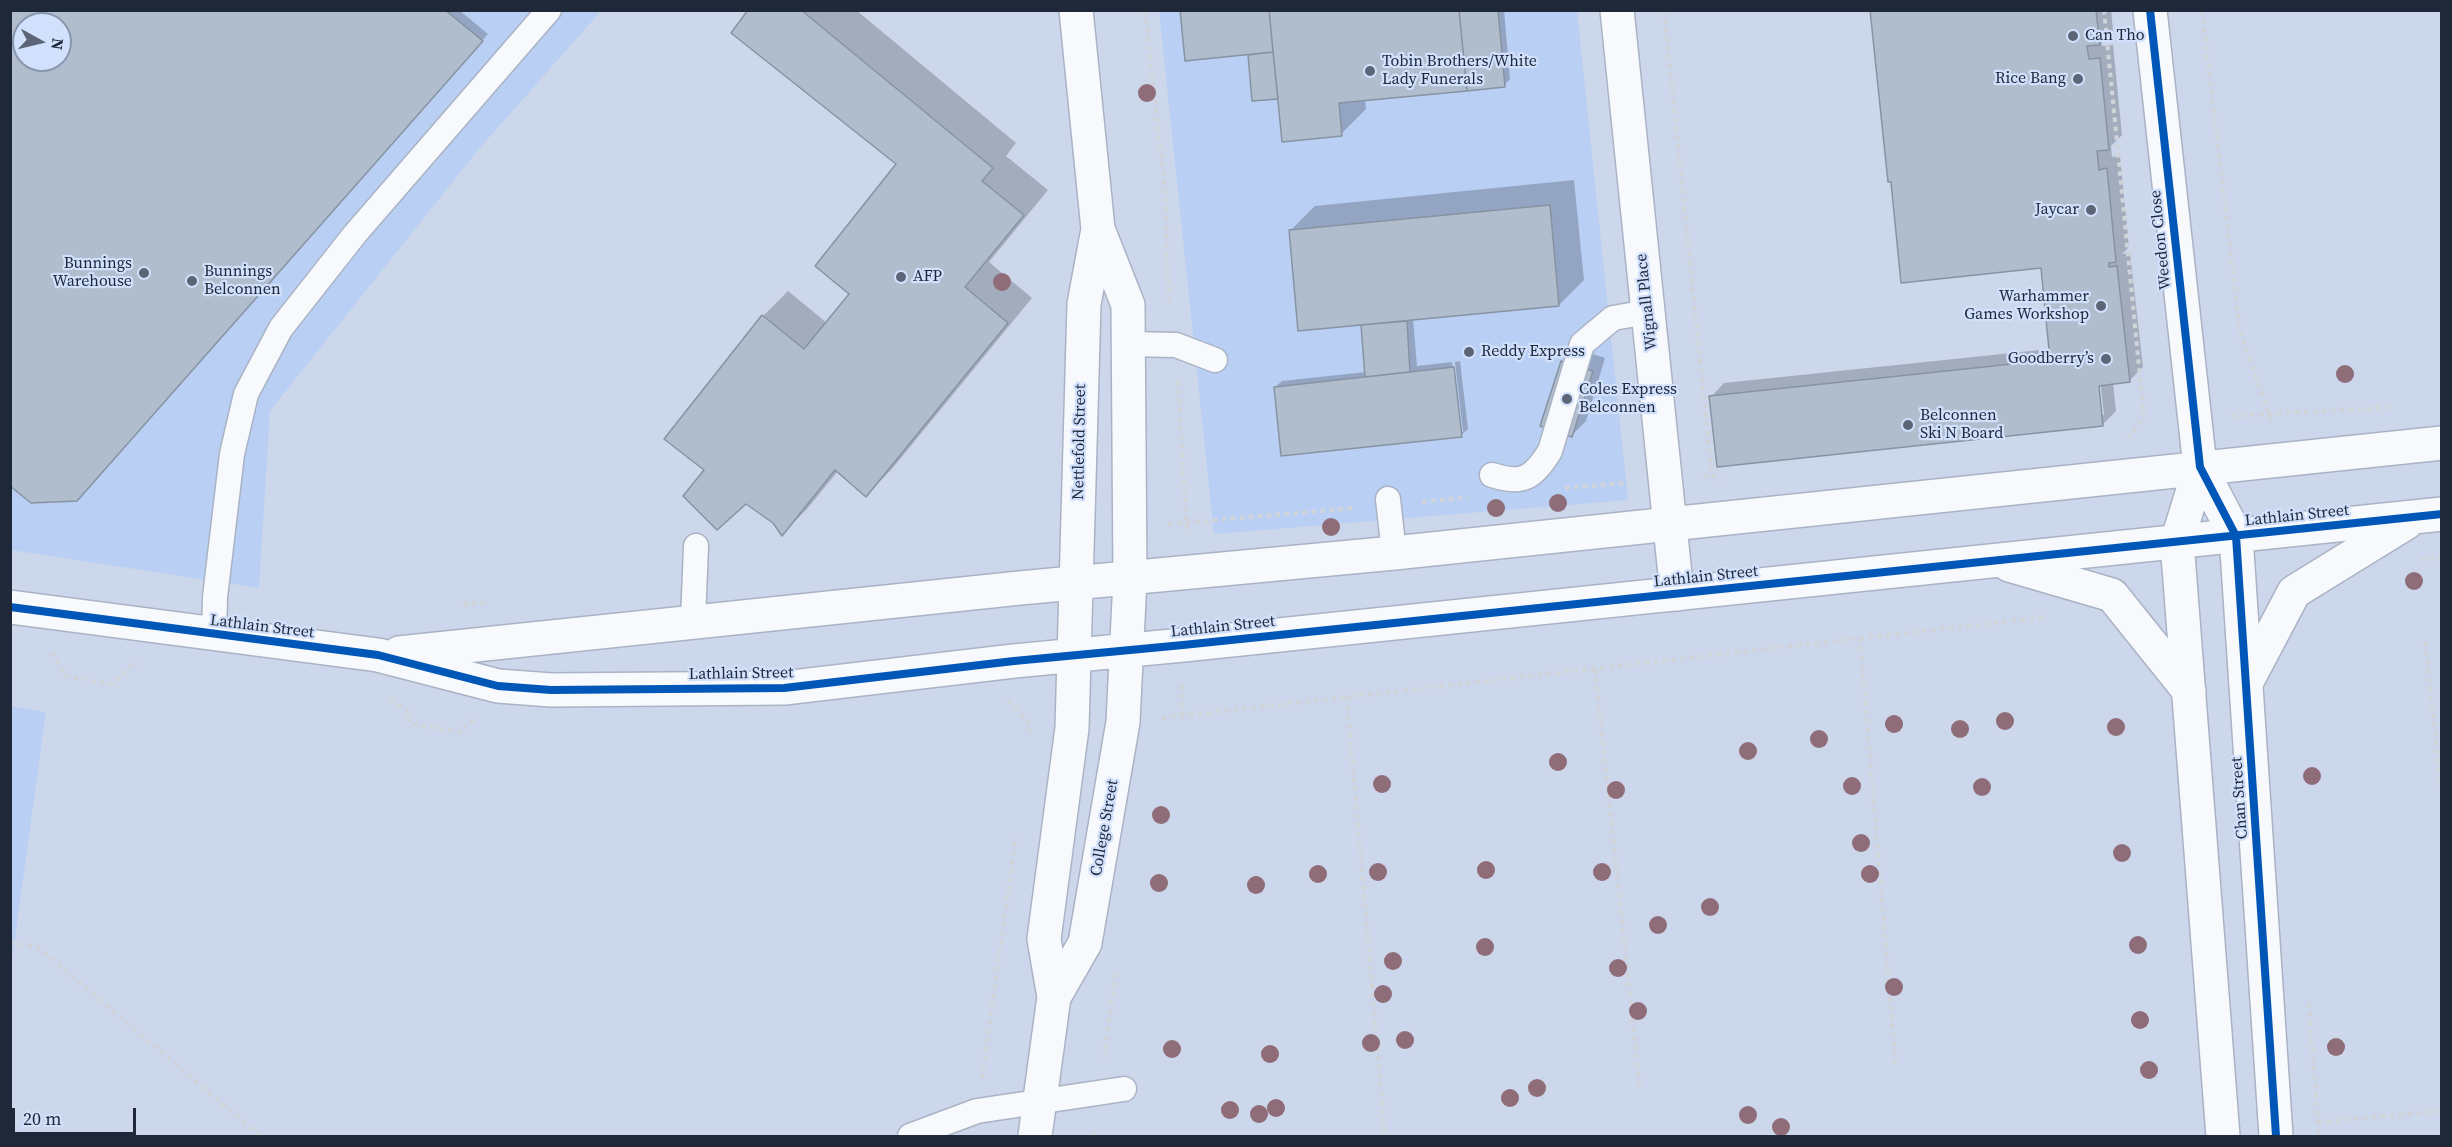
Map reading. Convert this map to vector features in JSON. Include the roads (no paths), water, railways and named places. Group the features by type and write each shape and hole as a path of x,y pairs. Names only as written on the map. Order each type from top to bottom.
{"street":[{"name":"Nettlefold Street","path":"1076,10 1098,229 1128,304 1130,579 1127,651"},
{"name":"Wignall Place","path":"1617,10 1677,594"},
{"name":"Weedon Close","path":"2150,10 2200,467"},
{"name":"Nettlefold Street","path":"1075,656 1084,304 1098,229"},
{"name":"Lathlain Street","path":"378,655 2442,443"},
{"name":"Chan Street","path":"2200,467 2236,536 2276,1137"},
{"path":"2200,467 2177,542 2223,1137"},
{"name":"Lathlain Street","path":"10,607 378,655 498,686 550,690 784,688 1014,661 2429,516"},
{"path":"2246,682 2294,591 2429,516"},
{"path":"1995,561 2112,595 2189,691"},
{"name":"College Street","path":"1054,997 1085,943 1123,722 1127,651"},
{"name":"College Street","path":"1035,1137 1054,997 1044,939 1072,728 1075,656"}],"lane":[{"path":"213,634 215,597 232,454 246,394 276,337 355,234 549,10"},
{"path":"1492,475 1509,481 1524,479 1540,467 1550,451 1582,344 1613,318 1648,312"},
{"path":"1128,344 1176,345 1215,360"},
{"path":"1389,502 1394,552"},
{"path":"693,622 696,546"},
{"path":"910,1137 977,1111 1124,1089"}],"place":[{"name":"Can Tho","path":"2073,36"},
{"name":"Tobin Brothers/White Lady Funerals","path":"1370,71"},
{"name":"Rice Bang","path":"2078,79"},
{"name":"Jaycar","path":"2091,210"},
{"name":"Bunnings Warehouse","path":"144,273"},
{"name":"AFP","path":"901,277"},
{"name":"Bunnings Belconnen","path":"192,281"},
{"name":"Warhammer Games Workshop","path":"2101,306"},
{"name":"Reddy Express","path":"1469,352"},
{"name":"Goodberry’s","path":"2106,359"},
{"name":"Coles Express Belconnen","path":"1567,399"},
{"name":"Belconnen Ski N Board","path":"1908,425"}]}
